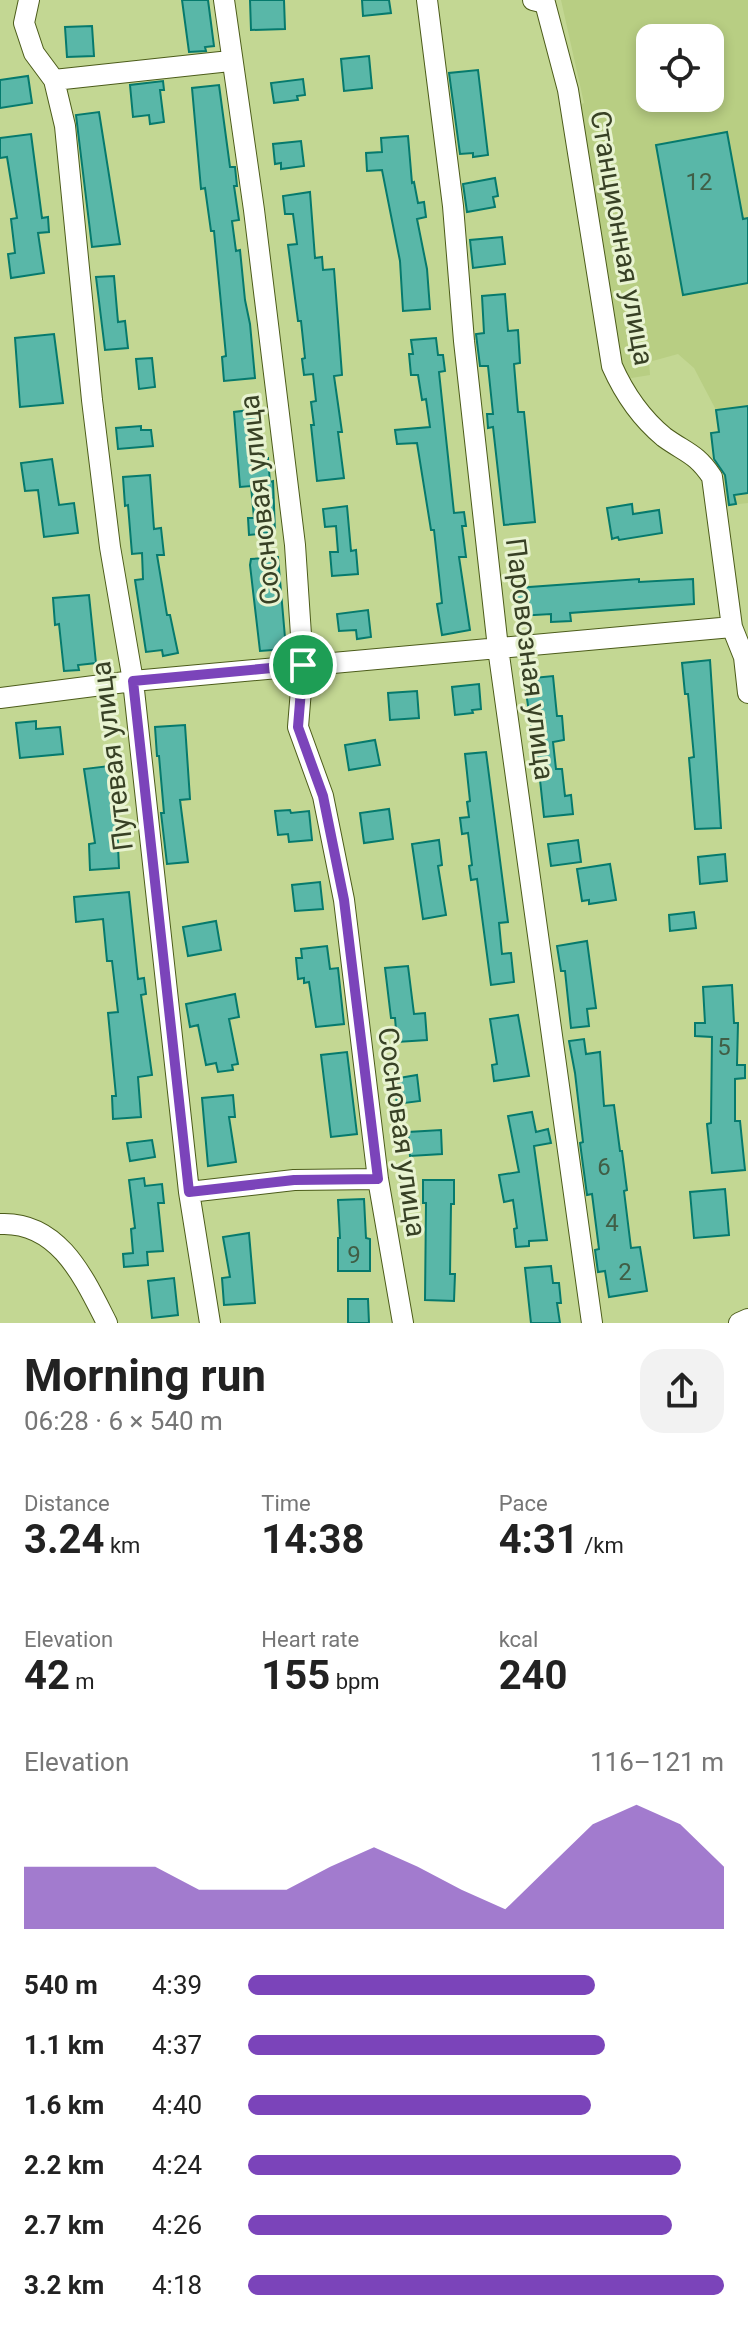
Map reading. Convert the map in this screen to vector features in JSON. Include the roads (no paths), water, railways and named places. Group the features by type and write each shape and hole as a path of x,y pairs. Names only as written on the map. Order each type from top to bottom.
{"street":[{"name":"Путевая улица","path":"29,0 24,23 34,53 54,80 65,126 92,400 110,547 133,681 189,1192 210,1323"},
{"name":"Сосновая улица","path":"224,0 230,61 254,210 295,545 303,665 298,727 323,796 344,900 378,1179 403,1323"},
{"name":"Паровозная улица","path":"427,0 453,206 464,341 498,648 592,1323"},
{"name":"Станционная улица","path":"533,0 545,3 568,90 612,366 622,387 650,425 700,459 712,477 732,627 744,657 748,693"},
{"path":"54,80 230,61"},
{"path":"0,698 133,681 732,627"},
{"path":"189,1192 294,1180 378,1179"},
{"path":"0,1224 30,1227 54,1240 74,1264 107,1323"},
{"path":"739,1323 748,1319"}]}
